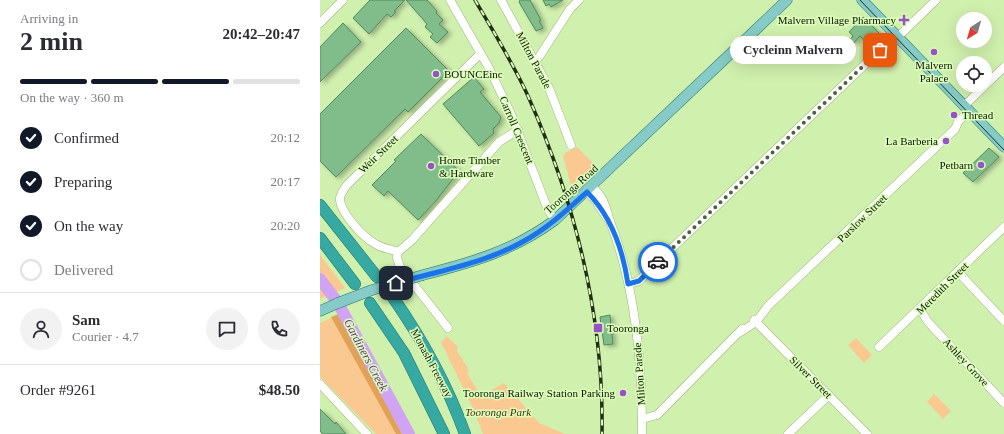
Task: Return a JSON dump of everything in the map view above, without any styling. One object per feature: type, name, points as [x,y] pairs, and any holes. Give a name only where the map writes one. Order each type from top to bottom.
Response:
[{"type":"highway","points":[[320,205],[378,277]]},
{"type":"highway","points":[[320,238],[356,284]]},
{"type":"highway","name":"Monash Freeway","points":[[392,296],[437,369],[465,434]]},
{"type":"highway","name":"Monash Freeway","points":[[370,303],[404,353],[444,434]]},
{"type":"highway","points":[[436,418],[436,434]]},
{"type":"main road","name":"Tooronga Road","points":[[320,311],[372,290],[500,253],[523,242],[555,220],[590,189],[787,0]]},
{"type":"main road","points":[[862,0],[1004,148]]},
{"type":"street","points":[[320,23],[344,0]]},
{"type":"street","name":"Carroll Crescent","points":[[450,0],[480,54],[518,130],[546,206],[555,220]]},
{"type":"street","name":"Milton Parade","points":[[501,0],[549,88],[572,145]]},
{"type":"street","points":[[534,61],[540,58],[570,9],[579,0]]},
{"type":"street","points":[[628,281],[639,281],[936,0]]},
{"type":"street","name":"Weir Street","points":[[398,252],[377,245],[362,232],[343,211],[340,199],[344,188],[480,54]]},
{"type":"street","name":"Parslow Street","points":[[642,415],[654,416],[739,333],[755,321],[768,306],[955,128],[958,122],[969,111],[1004,67]]},
{"type":"street","points":[[448,328],[400,267],[397,258],[398,252],[412,240],[499,142],[518,130]]},
{"type":"street","name":"Milton Parade","points":[[590,189],[610,222],[619,246],[628,281],[637,342],[642,434]]},
{"type":"street","name":"Meredith Street","points":[[878,347],[918,311],[1004,227]]},
{"type":"street","points":[[958,272],[1004,321]]},
{"type":"street","name":"Ashley Grove","points":[[918,311],[1004,402]]},
{"type":"street","name":"Silver Street","points":[[755,321],[867,434]]},
{"type":"street","points":[[320,384],[367,434]]},
{"type":"street","points":[[788,434],[829,395]]},
{"type":"green space","points":[[577,147],[599,169],[571,185],[563,157],[565,153]]},
{"type":"green space","points":[[320,255],[345,288],[320,299]]},
{"type":"green space","points":[[339,314],[402,434],[376,434],[320,377],[320,323]]},
{"type":"green space","name":"Tooronga Park","points":[[447,336],[458,347],[457,351],[469,370],[467,373],[481,396],[504,383],[539,423],[565,434],[483,434],[474,411],[441,342]]},
{"type":"green space","points":[[856,338],[872,355],[864,363],[848,345]]},
{"type":"green space","points":[[934,394],[951,411],[943,419],[927,402]]},
{"type":"shaded area","points":[[339,314],[402,434],[396,434],[331,317]]},
{"type":"building","points":[[370,0],[405,0],[394,11],[396,12],[391,17],[387,14],[369,34],[353,18]]},
{"type":"building","points":[[406,0],[427,0],[437,11],[436,13],[443,20],[439,24],[448,32],[437,43],[430,37],[433,34],[425,27],[427,24]]},
{"type":"building","points":[[520,0],[530,0],[541,20],[539,21],[543,28],[536,31],[519,2]]},
{"type":"building","points":[[543,0],[563,0],[551,7],[549,4],[546,6]]},
{"type":"building","points":[[863,17],[881,35],[870,46],[860,36],[854,43],[850,39],[853,36],[849,32]]},
{"type":"building","points":[[343,23],[361,42],[320,82],[320,47]]},
{"type":"building","points":[[406,28],[449,71],[408,112],[405,109],[336,177],[320,161],[320,114]]},
{"type":"building","points":[[474,77],[484,89],[480,92],[501,117],[499,123],[493,129],[494,133],[479,146],[443,104]]},
{"type":"building","points":[[421,134],[459,171],[435,202],[418,220],[388,191],[384,196],[372,185],[396,161],[394,160]]},
{"type":"building","name":"Petbarn","points":[[989,148],[999,157],[973,182],[963,173]]},
{"type":"building","points":[[610,315],[613,344],[604,345],[600,317]]},
{"type":"building","points":[[320,409],[335,424],[336,422],[346,434],[323,434],[320,431]]},
{"type":"waterway","name":"Gardiners Creek","points":[[320,279],[338,303],[409,434]]},
{"type":"tram line","points":[[860,0],[1004,150]]},
{"type":"railway","points":[[475,0],[509,59],[528,96],[545,136],[573,219],[592,304],[598,347],[602,434]]},
{"type":"way so far","points":[[658,262],[880,50]]},
{"type":"place","name":"Malvern Village Pharmacy","points":[[904,20]]},
{"type":"place","name":"Cycleinn Malvern","points":[[880,50]]},
{"type":"place","name":"Malvern Palace","points":[[934,52]]},
{"type":"place","name":"BOUNCEinc","points":[[436,74]]},
{"type":"place","name":"Thread","points":[[954,115]]},
{"type":"place","name":"La Barberia","points":[[946,141]]},
{"type":"place","name":"Petbarn","points":[[981,165]]},
{"type":"place","name":"Home Timber & Hardware","points":[[431,166]]},
{"type":"place","name":"Tooronga","points":[[598,328]]},
{"type":"place","name":"Tooronga Railway Station Parking","points":[[623,393]]},
{"type":"route","points":[[396,283],[460,266],[500,253],[523,242],[539,232],[587,192],[596,201],[610,222],[616,235],[628,278],[628,284],[635,283],[642,279],[658,262]]}]
